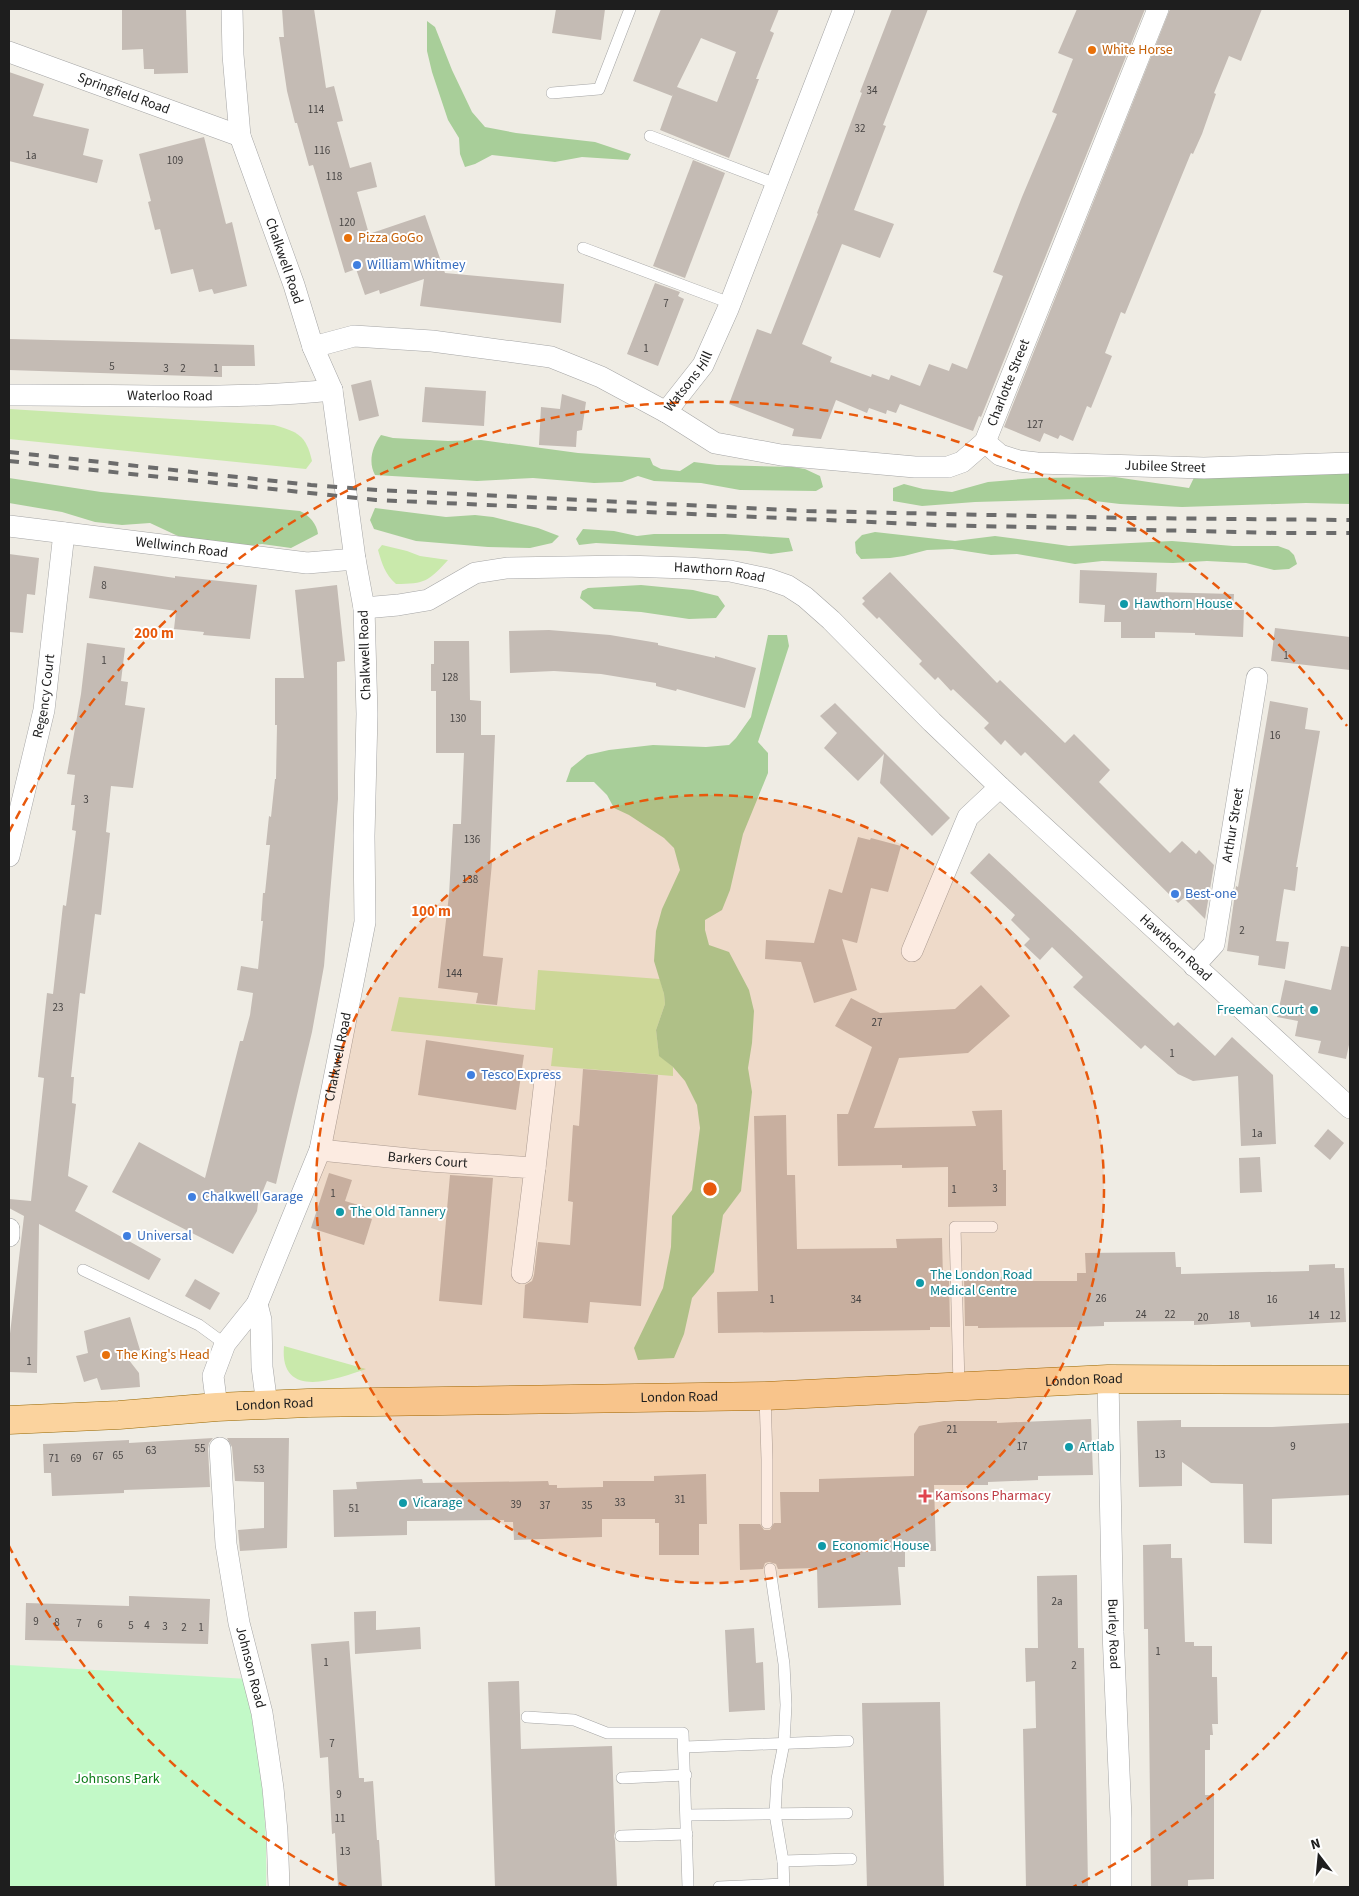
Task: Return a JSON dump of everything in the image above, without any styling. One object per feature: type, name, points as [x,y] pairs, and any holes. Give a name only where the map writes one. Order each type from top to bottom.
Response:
[{"type":"main road","name":"London Road","points":[[9,1420],[328,1402],[765,1396],[1108,1379],[1350,1380]]},
{"type":"street","name":"Chalkwell Road","points":[[217,1407],[213,1376],[225,1344],[257,1304],[320,1150],[364,922],[367,714],[364,608],[355,559],[332,390],[313,347],[294,286],[240,136],[232,9]]},
{"type":"street","name":"Watsons Hill","points":[[313,347],[354,336],[432,341],[551,357],[601,377],[666,412],[703,365],[730,303],[844,9]]},
{"type":"street","name":"Charlotte Street","points":[[666,412],[715,443],[781,455],[914,467],[948,467],[962,462],[985,442],[1158,9]]},
{"type":"street","name":"Springfield Road","points":[[9,52],[240,136]]},
{"type":"street","name":"Waterloo Road","points":[[9,395],[298,394],[332,390]]},
{"type":"street","name":"Jubilee Street","points":[[985,442],[1000,456],[1037,463],[1204,468],[1350,463]]},
{"type":"street","name":"Wellwinch Road","points":[[9,526],[307,563],[355,559]]},
{"type":"street","name":"Regency Court","points":[[9,856],[44,710],[64,532]]},
{"type":"street","name":"Hawthorn Road","points":[[364,608],[428,600],[475,573],[507,568],[624,566],[688,568],[730,571],[768,579],[788,586],[805,597],[831,620],[932,722],[1000,787],[1350,1108]]},
{"type":"street","name":"Arthur Street","points":[[1194,966],[1214,944],[1257,678]]},
{"type":"street","points":[[912,951],[968,817],[1000,787]]},
{"type":"street","points":[[522,1274],[545,1080]]},
{"type":"street","name":"Barkers Court","points":[[320,1150],[429,1161],[535,1168]]},
{"type":"street","points":[[9,1229],[9,1236]]},
{"type":"street","points":[[257,1304],[261,1320],[262,1367],[267,1405]]},
{"type":"street","name":"Burley Road","points":[[1108,1379],[1121,1887]]},
{"type":"street","name":"Johnson Road","points":[[220,1448],[226,1544],[239,1623],[262,1714],[273,1788],[279,1887]]},
{"type":"lane","points":[[552,93],[599,89],[630,9]]},
{"type":"lane","points":[[650,136],[776,184]]},
{"type":"lane","points":[[583,248],[730,303]]},
{"type":"lane","points":[[959,1386],[954,1227],[992,1227]]},
{"type":"lane","points":[[82,1270],[199,1325],[225,1344]]},
{"type":"lane","points":[[765,1396],[767,1524]]},
{"type":"lane","points":[[719,1887],[784,1886],[783,1861],[775,1814],[777,1779],[784,1743],[786,1705],[784,1664],[770,1569]]},
{"type":"lane","points":[[527,1717],[574,1720],[607,1732],[684,1733],[688,1887]]},
{"type":"lane","points":[[685,1747],[848,1741]]},
{"type":"lane","points":[[622,1778],[686,1775]]},
{"type":"lane","points":[[687,1815],[847,1813]]},
{"type":"lane","points":[[621,1836],[687,1834]]},
{"type":"lane","points":[[783,1861],[851,1859]]},
{"type":"green space","points":[[427,21],[435,27],[452,70],[472,112],[485,127],[516,133],[595,142],[631,154],[628,160],[582,157],[555,162],[492,155],[465,167],[460,154],[459,138],[448,120],[432,72],[427,51]]},
{"type":"green space","points":[[9,409],[274,425],[300,436],[307,445],[312,461],[306,469],[9,439]]},
{"type":"green space","points":[[381,435],[393,438],[448,441],[481,440],[578,453],[650,458],[653,465],[661,469],[680,471],[694,462],[717,465],[793,467],[805,469],[820,476],[823,487],[816,491],[740,490],[701,483],[654,481],[638,476],[622,482],[594,483],[533,478],[477,481],[375,475],[371,460],[375,444]]},
{"type":"green space","points":[[1350,454],[1350,504],[1306,503],[1182,507],[1120,504],[1078,499],[975,502],[922,506],[893,501],[893,488],[904,484],[923,489],[952,492],[988,482],[1034,478],[1115,477],[1189,488],[1202,461]]},
{"type":"green space","points":[[9,478],[101,492],[300,511],[312,520],[318,534],[291,548],[262,544],[245,546],[178,536],[150,523],[122,525],[95,522],[62,512],[9,503]]},
{"type":"green space","points":[[375,508],[446,517],[475,515],[493,517],[538,528],[559,536],[552,543],[530,548],[488,547],[416,541],[374,529],[370,520]]},
{"type":"green space","points":[[583,529],[614,531],[637,536],[654,534],[725,534],[789,538],[793,551],[771,554],[748,551],[596,543],[579,545],[576,539]]},
{"type":"green space","points":[[875,532],[955,541],[995,536],[1069,546],[1172,541],[1233,546],[1278,546],[1289,550],[1294,555],[1297,564],[1289,569],[1274,570],[1246,563],[1207,561],[1173,563],[1102,561],[1075,564],[1017,554],[991,555],[952,549],[927,550],[890,558],[861,559],[856,553],[855,542],[862,535]]},
{"type":"green space","points":[[382,545],[420,556],[448,560],[436,573],[426,580],[396,584],[387,573],[383,564],[378,550]]},
{"type":"green space","points":[[641,585],[693,590],[718,596],[725,606],[716,618],[689,619],[641,612],[594,609],[580,598],[582,591],[588,588]]},
{"type":"green space","points":[[768,635],[787,635],[789,646],[758,742],[768,753],[768,773],[743,834],[730,890],[722,910],[705,920],[705,930],[709,945],[729,952],[749,990],[754,1011],[748,1068],[752,1092],[741,1191],[723,1215],[714,1272],[692,1298],[684,1334],[674,1358],[638,1360],[634,1348],[663,1288],[671,1247],[672,1216],[692,1190],[700,1128],[697,1105],[685,1081],[673,1067],[659,1056],[656,1030],[665,1004],[664,994],[654,961],[656,931],[662,909],[680,870],[674,848],[664,838],[629,815],[614,808],[607,795],[594,782],[566,782],[571,768],[587,755],[609,750],[653,745],[706,747],[729,745],[751,717]]},
{"type":"green space","points":[[538,970],[660,979],[665,1004],[656,1030],[659,1055],[673,1067],[673,1076],[551,1066],[553,1048],[391,1031],[399,997],[535,1010]]},
{"type":"green space","points":[[284,1346],[366,1369],[326,1381],[312,1382],[300,1380],[291,1374],[285,1363]]},
{"type":"green space","name":"Johnsons Park","points":[[9,1665],[248,1679],[262,1782],[266,1835],[266,1887],[9,1887]]},
{"type":"building","points":[[122,9],[186,9],[188,73],[154,74],[154,69],[144,69],[143,49],[122,50]]},
{"type":"building","points":[[282,9],[314,9],[326,88],[334,86],[343,121],[337,122],[350,168],[371,162],[377,187],[357,192],[369,234],[425,215],[445,273],[564,284],[561,323],[420,306],[424,279],[380,294],[379,290],[365,295],[356,269],[345,273],[313,165],[309,166],[287,91],[279,37],[284,37]]},
{"type":"building","points":[[556,9],[605,9],[601,40],[552,33]]},
{"type":"building","points":[[661,9],[779,9],[770,31],[774,33],[756,79],[759,79],[729,158],[660,130],[673,94],[672,96],[633,81]],"holes":[[[701,38],[736,52],[717,102],[677,87]]]},
{"type":"building","points":[[892,9],[928,9],[883,125],[886,126],[854,210],[894,224],[880,258],[842,244],[802,344],[832,357],[830,362],[871,377],[872,374],[889,380],[891,375],[920,386],[929,364],[949,371],[952,363],[967,369],[1003,276],[993,272],[1057,114],[1052,112],[1073,59],[1058,53],[1077,9],[1145,9],[981,417],[979,416],[973,431],[900,404],[896,413],[887,410],[886,414],[869,408],[867,413],[836,400],[821,439],[792,436],[794,429],[729,404],[757,329],[771,334],[818,214],[862,93],[860,92]]},
{"type":"building","points":[[1170,9],[1262,9],[1241,61],[1229,56],[1214,93],[1216,94],[1202,134],[1193,154],[1191,153],[1125,314],[1121,312],[1105,353],[1112,356],[1091,408],[1087,406],[1073,441],[1060,435],[1058,439],[1044,433],[1040,442],[1004,427]]},
{"type":"building","points":[[9,72],[44,84],[33,116],[89,129],[83,155],[103,160],[97,183],[9,161]]},
{"type":"building","points":[[204,137],[226,224],[232,222],[247,286],[214,294],[212,289],[199,292],[193,269],[171,274],[160,229],[155,230],[148,202],[151,201],[139,154]]},
{"type":"building","points":[[693,160],[725,173],[685,278],[653,266]]},
{"type":"building","points":[[655,283],[680,292],[678,296],[684,299],[658,366],[627,354]]},
{"type":"building","points":[[9,339],[254,345],[255,366],[222,366],[222,377],[9,370]]},
{"type":"building","points":[[371,380],[379,416],[359,421],[351,385]]},
{"type":"building","points":[[425,387],[486,391],[484,426],[422,422]]},
{"type":"building","points":[[562,394],[586,402],[582,430],[577,431],[576,447],[539,445],[541,407],[560,409]]},
{"type":"building","points":[[9,554],[39,558],[35,595],[27,594],[23,633],[9,632]]},
{"type":"building","points":[[94,566],[175,578],[175,576],[257,585],[250,639],[203,635],[204,632],[174,629],[176,611],[89,598]]},
{"type":"building","points":[[1080,570],[1157,573],[1156,592],[1234,594],[1233,610],[1244,610],[1243,637],[1155,632],[1155,638],[1121,638],[1121,622],[1104,622],[1105,605],[1079,603]]},
{"type":"building","points":[[890,572],[997,683],[1000,680],[1065,743],[1074,734],[1110,770],[1099,782],[1170,853],[1182,841],[1196,854],[1199,850],[1214,865],[1205,919],[1184,898],[1178,903],[1025,752],[1021,756],[1005,740],[1001,745],[984,728],[989,723],[953,689],[951,691],[938,677],[935,680],[919,664],[922,661],[879,617],[877,619],[862,604],[865,601],[862,598]]},
{"type":"building","points":[[337,585],[345,661],[337,662],[338,799],[324,966],[312,1032],[276,1184],[267,1181],[258,1203],[257,1211],[233,1254],[112,1192],[139,1142],[205,1178],[240,1041],[243,1041],[250,1015],[253,993],[237,990],[241,966],[258,969],[263,921],[261,921],[263,893],[265,893],[270,845],[266,845],[276,779],[277,725],[275,725],[275,678],[304,678],[295,590]]},
{"type":"building","points":[[1275,628],[1350,637],[1350,670],[1271,661]]},
{"type":"building","points":[[549,630],[610,635],[658,643],[658,645],[715,658],[715,656],[756,668],[745,708],[677,689],[676,691],[656,686],[656,683],[601,674],[554,671],[510,673],[509,631]]},
{"type":"building","points":[[434,641],[469,641],[470,700],[481,701],[481,735],[495,735],[490,862],[492,863],[483,956],[503,958],[497,1005],[476,1003],[478,993],[438,988],[449,895],[453,824],[461,824],[464,753],[436,753],[436,691],[431,691],[431,664],[434,664]]},
{"type":"building","points":[[87,643],[125,648],[121,681],[128,682],[125,705],[145,708],[133,788],[111,786],[106,832],[110,833],[101,915],[95,914],[85,994],[80,993],[71,1077],[74,1077],[72,1103],[76,1104],[68,1176],[88,1186],[75,1211],[161,1259],[149,1280],[39,1224],[37,1373],[9,1372],[9,1342],[24,1216],[9,1208],[9,1199],[31,1201],[44,1078],[38,1077],[47,993],[53,994],[63,905],[66,906],[76,831],[72,830],[75,805],[71,805],[75,775],[67,774],[81,694]]},
{"type":"building","points":[[1270,701],[1308,708],[1305,729],[1320,731],[1296,867],[1298,867],[1295,891],[1284,889],[1276,941],[1289,942],[1285,969],[1258,965],[1259,956],[1227,951],[1236,886],[1238,887]]},
{"type":"building","points":[[835,703],[950,818],[932,836],[880,783],[884,754],[858,781],[824,748],[837,733],[820,716]]},
{"type":"building","points":[[858,837],[870,840],[871,838],[901,846],[888,892],[871,888],[857,943],[842,939],[857,990],[814,1003],[801,962],[765,959],[766,940],[814,943],[829,889],[842,893]]},
{"type":"building","points":[[989,853],[1174,1026],[1178,1022],[1215,1056],[1232,1037],[1273,1075],[1276,1144],[1241,1146],[1238,1076],[1193,1081],[1178,1074],[1145,1045],[1141,1049],[1073,987],[1083,977],[1052,947],[1040,960],[1024,945],[1030,939],[1011,920],[1015,915],[970,873]]},
{"type":"building","name":"Freeman Court","points":[[1341,946],[1350,947],[1350,1040],[1346,1059],[1318,1053],[1321,1041],[1295,1036],[1298,1021],[1277,1017],[1285,980],[1331,990]]},
{"type":"building","points":[[981,985],[1010,1016],[968,1053],[899,1058],[874,1128],[976,1126],[972,1111],[1002,1110],[1006,1206],[948,1207],[948,1167],[902,1168],[902,1165],[838,1166],[837,1114],[848,1114],[872,1047],[835,1026],[851,998],[880,1013],[955,1009]]},
{"type":"building","name":"Tesco Express","points":[[426,1040],[524,1055],[516,1110],[418,1095]]},
{"type":"building","points":[[583,1069],[658,1075],[641,1306],[590,1302],[588,1323],[523,1318],[525,1285],[532,1281],[534,1275],[538,1242],[570,1245],[573,1202],[568,1201],[573,1125],[579,1126]]},
{"type":"building","points":[[786,1115],[787,1175],[795,1175],[797,1249],[897,1248],[896,1239],[942,1238],[943,1279],[949,1278],[950,1327],[930,1327],[930,1330],[718,1333],[717,1292],[758,1291],[754,1116]]},
{"type":"building","points":[[1328,1129],[1344,1143],[1330,1160],[1314,1146]]},
{"type":"building","points":[[1260,1157],[1262,1192],[1240,1193],[1239,1158]]},
{"type":"building","name":"The Old Tannery","points":[[329,1173],[352,1180],[345,1201],[365,1207],[362,1216],[372,1219],[364,1245],[311,1228]]},
{"type":"building","points":[[450,1175],[493,1178],[482,1305],[439,1301]]},
{"type":"building","points":[[1175,1252],[1176,1267],[1181,1267],[1181,1274],[1309,1271],[1309,1265],[1335,1264],[1335,1268],[1344,1268],[1346,1322],[1251,1327],[1250,1322],[1194,1325],[1194,1321],[1104,1322],[1104,1326],[1074,1327],[978,1328],[978,1326],[965,1326],[964,1278],[1004,1277],[1005,1281],[1077,1281],[1077,1273],[1086,1273],[1085,1253]]},
{"type":"building","name":"Universal","points":[[195,1279],[220,1293],[210,1310],[185,1296]]},
{"type":"building","name":"The King's Head","points":[[130,1317],[140,1350],[125,1355],[139,1373],[140,1387],[101,1390],[97,1378],[84,1382],[76,1356],[88,1353],[84,1331]]},
{"type":"building","points":[[1091,1419],[1093,1475],[1038,1476],[1038,1480],[988,1482],[988,1485],[934,1485],[936,1551],[905,1551],[905,1567],[898,1567],[901,1605],[818,1608],[817,1568],[778,1569],[776,1564],[769,1562],[765,1563],[763,1569],[740,1570],[739,1524],[760,1524],[764,1530],[770,1530],[774,1523],[781,1523],[780,1492],[819,1492],[819,1479],[914,1476],[914,1434],[919,1426],[944,1421],[997,1421],[997,1423]]},
{"type":"building","points":[[1181,1420],[1181,1427],[1272,1427],[1350,1423],[1350,1495],[1272,1499],[1272,1544],[1244,1543],[1243,1484],[1211,1483],[1182,1462],[1182,1486],[1139,1487],[1137,1421]]},
{"type":"building","points":[[213,1438],[209,1443],[208,1449],[210,1487],[124,1490],[124,1493],[52,1496],[51,1473],[44,1473],[43,1444],[129,1440],[129,1443]]},
{"type":"building","points":[[227,1438],[289,1438],[287,1548],[240,1551],[238,1530],[264,1528],[264,1482],[235,1481],[232,1447]]},
{"type":"building","points":[[706,1474],[707,1524],[699,1524],[699,1555],[659,1555],[659,1523],[655,1523],[655,1519],[602,1519],[602,1537],[514,1540],[513,1522],[504,1522],[504,1520],[407,1521],[407,1535],[334,1537],[333,1490],[357,1489],[356,1482],[422,1479],[423,1483],[548,1481],[549,1485],[557,1485],[557,1488],[603,1487],[603,1481],[654,1481],[654,1476]]},
{"type":"building","points":[[1171,1544],[1171,1558],[1182,1558],[1185,1642],[1194,1642],[1194,1646],[1212,1646],[1212,1677],[1217,1677],[1218,1724],[1212,1724],[1213,1735],[1210,1735],[1210,1750],[1205,1750],[1205,1795],[1214,1795],[1214,1879],[1188,1880],[1188,1887],[1151,1887],[1148,1629],[1144,1629],[1143,1545]]},
{"type":"building","points":[[1077,1575],[1078,1648],[1084,1648],[1088,1887],[1026,1887],[1023,1729],[1036,1728],[1035,1681],[1026,1682],[1025,1648],[1038,1648],[1037,1576]]},
{"type":"building","points":[[129,1596],[210,1599],[208,1644],[25,1640],[26,1603],[129,1606]]},
{"type":"building","points":[[376,1611],[376,1630],[420,1627],[421,1649],[355,1654],[354,1612]]},
{"type":"building","points":[[754,1628],[756,1663],[763,1662],[765,1710],[729,1712],[725,1630]]},
{"type":"building","points":[[349,1641],[359,1778],[364,1778],[364,1782],[373,1781],[382,1887],[338,1887],[335,1833],[332,1834],[328,1757],[320,1758],[311,1644]]},
{"type":"building","points":[[519,1681],[521,1749],[612,1746],[617,1887],[495,1887],[488,1682]]},
{"type":"building","points":[[940,1702],[944,1887],[867,1887],[862,1703]]},
{"type":"railway","points":[[9,452],[311,485],[378,490],[807,511],[1130,518],[1350,520]]},
{"type":"railway","points":[[9,461],[376,500],[938,525],[1350,533]]},
{"type":"place","name":"White Horse","points":[[1092,50]]},
{"type":"place","name":"Pizza GoGo","points":[[348,238]]},
{"type":"place","name":"William Whitmey","points":[[357,265]]},
{"type":"place","name":"Hawthorn House","points":[[1124,604]]},
{"type":"place","name":"Best-one","points":[[1175,894]]},
{"type":"place","name":"Freeman Court","points":[[1314,1010]]},
{"type":"place","name":"Tesco Express","points":[[471,1075]]},
{"type":"place","name":"Chalkwell Garage","points":[[192,1197]]},
{"type":"place","name":"The Old Tannery","points":[[340,1212]]},
{"type":"place","name":"Universal","points":[[127,1236]]},
{"type":"place","name":"The London Road Medical Centre","points":[[920,1283]]},
{"type":"place","name":"The King's Head","points":[[106,1355]]},
{"type":"place","name":"Artlab","points":[[1069,1447]]},
{"type":"place","name":"Kamsons Pharmacy","points":[[925,1496]]},
{"type":"place","name":"Vicarage","points":[[403,1503]]},
{"type":"place","name":"Economic House","points":[[822,1546]]}]
